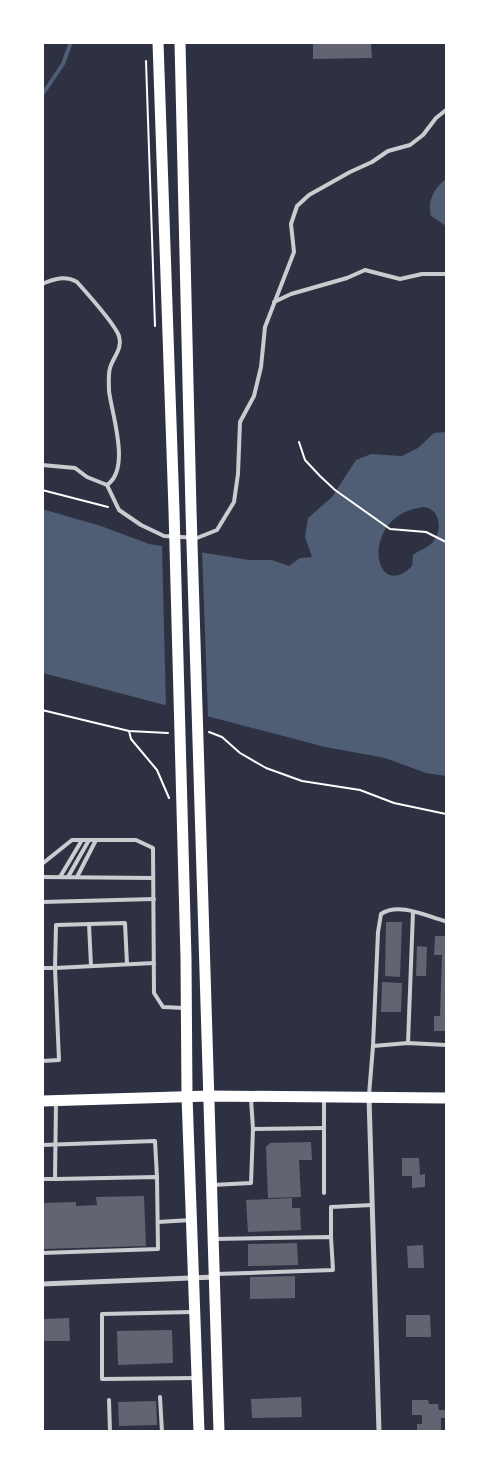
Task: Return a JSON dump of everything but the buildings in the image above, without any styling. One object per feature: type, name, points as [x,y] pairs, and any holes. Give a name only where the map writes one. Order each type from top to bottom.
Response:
[{"type":"main road","points":[[158,42],[174,510],[187,1096],[199,1432]]},
{"type":"main road","points":[[180,42],[191,510],[219,1432]]},
{"type":"main road","points":[[42,1101],[187,1096],[446,1098]]},
{"type":"street","points":[[369,1096],[378,1432]]},
{"type":"street","points":[[42,1284],[215,1276]]},
{"type":"lane","points":[[42,466],[75,468],[87,477],[107,486],[119,510],[141,525],[174,538],[197,538],[217,530],[234,502],[238,474],[240,422],[254,396],[261,367],[265,327],[294,252],[291,224],[297,206],[301,200],[388,151],[410,145],[423,135],[436,118],[446,110]]},
{"type":"lane","points":[[274,302],[291,294],[365,270],[400,279],[422,274],[446,274]]},
{"type":"lane","points":[[42,284],[56,279],[72,279],[77,282],[118,334],[119,349],[110,368],[109,380],[117,433],[118,463],[117,475],[107,486]]},
{"type":"lane","points":[[42,864],[72,840],[136,840],[153,848],[154,993],[163,1007],[186,1009]]},
{"type":"lane","points":[[60,877],[82,840]]},
{"type":"lane","points":[[68,877],[89,840]]},
{"type":"lane","points":[[77,877],[96,840]]},
{"type":"lane","points":[[42,877],[153,878]]},
{"type":"lane","points":[[42,902],[154,899]]},
{"type":"lane","points":[[369,1096],[379,918],[381,914],[392,908],[445,921]]},
{"type":"lane","points":[[408,1043],[413,912]]},
{"type":"lane","points":[[42,1061],[59,1060],[55,968],[56,925],[125,923],[127,964]]},
{"type":"lane","points":[[89,924],[91,966]]},
{"type":"lane","points":[[42,968],[154,963]]},
{"type":"lane","points":[[373,1046],[408,1043],[446,1045]]},
{"type":"lane","points":[[212,1185],[251,1183],[253,1129],[251,1096]]},
{"type":"lane","points":[[324,1096],[324,1193]]},
{"type":"lane","points":[[55,1179],[56,1101]]},
{"type":"lane","points":[[253,1129],[324,1128]]},
{"type":"lane","points":[[42,1145],[155,1141],[158,1222],[158,1250],[42,1253]]},
{"type":"lane","points":[[42,1179],[157,1177]]},
{"type":"lane","points":[[215,1276],[333,1270],[330,1207],[372,1205]]},
{"type":"lane","points":[[158,1222],[191,1220]]},
{"type":"lane","points":[[214,1239],[331,1237]]},
{"type":"lane","points":[[195,1312],[102,1314],[102,1379],[197,1378]]},
{"type":"lane","points":[[160,1397],[162,1432]]},
{"type":"lane","points":[[109,1400],[110,1432]]},
{"type":"path","points":[[146,58],[153,308],[156,333]]},
{"type":"path","points":[[299,442],[305,460],[335,490],[390,529],[426,532],[446,542]]},
{"type":"path","points":[[42,490],[119,510]]},
{"type":"path","points":[[42,710],[129,730],[168,733]]},
{"type":"path","points":[[129,730],[131,739],[157,770],[171,801]]},
{"type":"path","points":[[207,732],[222,737],[240,753],[266,768],[302,781],[360,790],[394,803],[446,814]]},
{"type":"water","points":[[446,179],[446,226],[431,216],[430,205],[432,195]]},
{"type":"water","points":[[446,432],[446,776],[426,773],[385,758],[325,747],[43,673],[42,509],[101,526],[149,544],[249,560],[272,560],[289,566],[300,558],[312,557],[305,537],[308,518],[332,497],[356,460],[371,454],[402,456],[418,448],[434,433]],"holes":[[[424,507],[437,516],[439,526],[433,542],[413,555],[412,566],[399,575],[388,574],[381,566],[379,554],[381,539],[389,525],[403,513]]]},
{"type":"pier","points":[[162,543],[202,550],[208,717],[166,707]]},
{"type":"waterway","points":[[42,95],[63,64],[71,42]]}]
